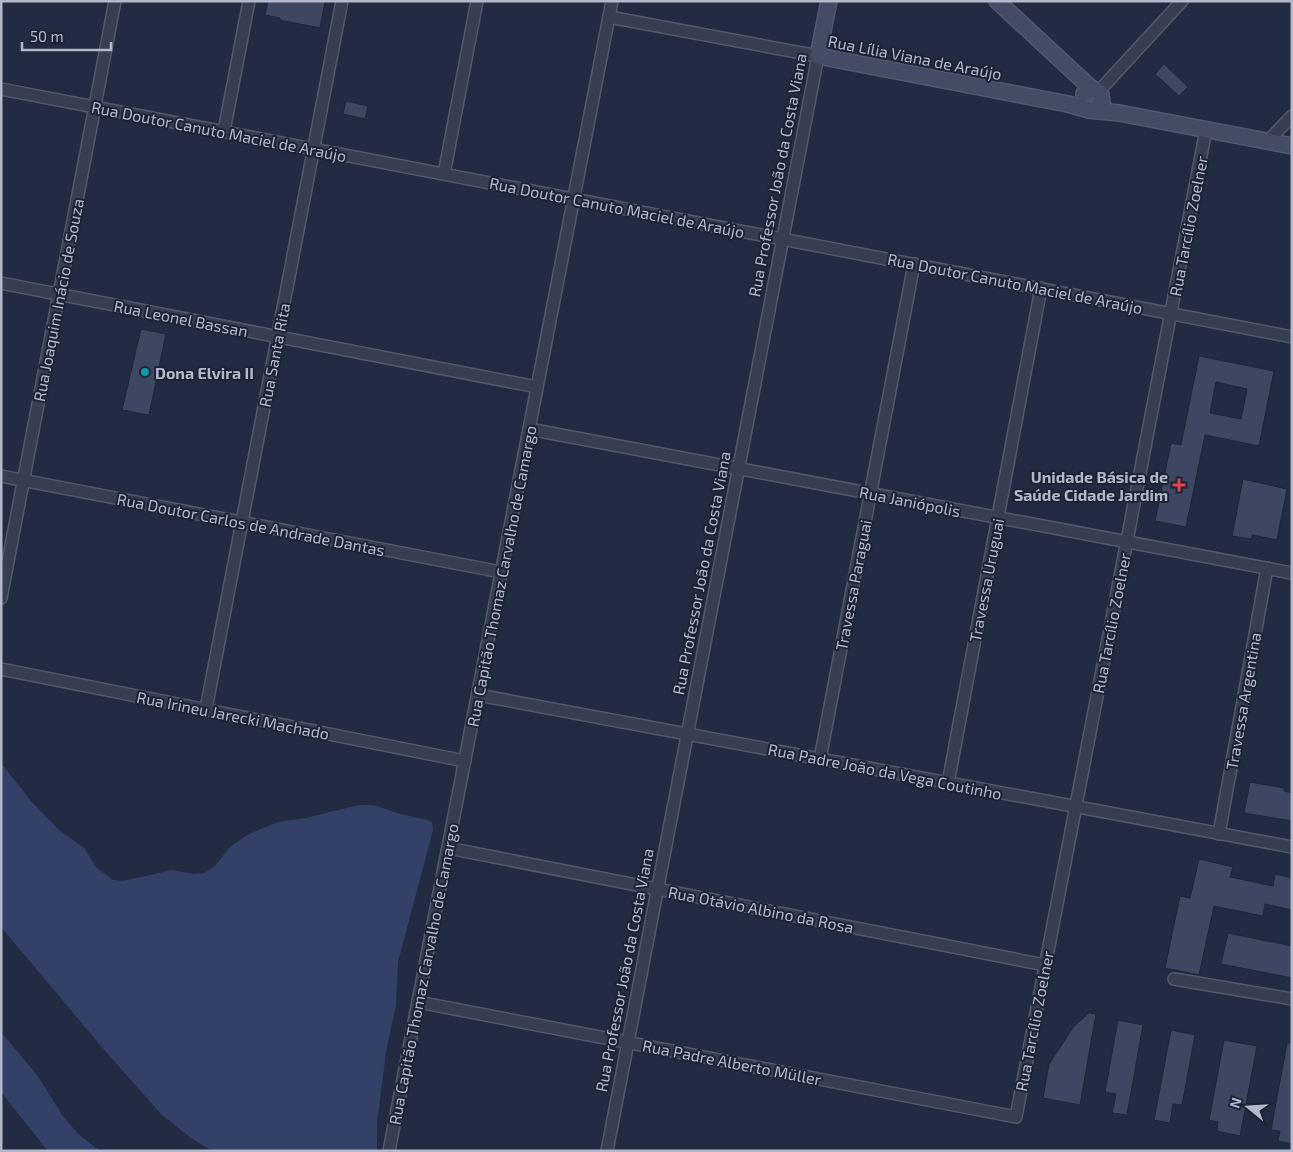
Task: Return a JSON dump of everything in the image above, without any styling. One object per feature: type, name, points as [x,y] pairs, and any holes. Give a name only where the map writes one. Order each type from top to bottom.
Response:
[{"type":"street","name":"Rua Joaquim Inácio de Souza","points":[[1,598],[115,1]]},
{"type":"street","points":[[224,132],[249,1]]},
{"type":"street","name":"Rua Santa Rita","points":[[206,710],[342,1]]},
{"type":"street","points":[[444,174],[477,1]]},
{"type":"street","name":"Rua Capitão Thomaz Carvalho de Camargo","points":[[389,1151],[612,1]]},
{"type":"street","name":"Rua Professor João da Costa Viana","points":[[607,1151],[829,1]]},
{"type":"street","points":[[997,1],[1089,101],[1182,1]]},
{"type":"street","name":"Rua Lília Viana de Araújo","points":[[609,17],[818,56],[1089,101],[1119,113],[1292,146]]},
{"type":"street","name":"Rua Doutor Canuto Maciel de Araújo","points":[[1,89],[1292,337]]},
{"type":"street","points":[[1268,142],[1292,116]]},
{"type":"street","name":"Rua Tarcílio Zoelner","points":[[1016,1117],[1206,130]]},
{"type":"street","name":"Travessa Paraguai","points":[[820,759],[914,264]]},
{"type":"street","name":"Rua Leonel Bassan","points":[[1,283],[537,387]]},
{"type":"street","name":"Travessa Uruguai","points":[[948,783],[1040,288]]},
{"type":"street","name":"Rua Janiópolis","points":[[529,429],[1292,573]]},
{"type":"street","name":"Rua Doutor Carlos de Andrade Dantas","points":[[1,476],[501,572]]},
{"type":"street","name":"Travessa Argentina","points":[[1219,834],[1267,568]]},
{"type":"street","name":"Rua Irineu Jarecki Machado","points":[[1,668],[465,761]]},
{"type":"street","name":"Rua Padre João da Vega Coutinho","points":[[478,695],[1292,848]]},
{"type":"street","name":"Rua Otávio Albino da Rosa","points":[[448,848],[1045,965]]},
{"type":"street","points":[[1174,979],[1292,1000]]},
{"type":"street","name":"Rua Padre Alberto Müller","points":[[418,1002],[1016,1117]]},
{"type":"water","points":[[1,763],[31,801],[58,829],[84,848],[96,867],[113,880],[123,881],[172,870],[193,874],[205,873],[215,866],[229,848],[256,831],[278,822],[305,818],[359,805],[374,805],[432,822],[433,830],[398,962],[396,1005],[386,1052],[377,1123],[377,1151],[212,1151],[191,1138],[161,1114],[1,927]]},
{"type":"water","points":[[1,1032],[37,1075],[62,1115],[78,1134],[100,1151],[48,1151],[1,1092]]},
{"type":"building","points":[[268,1],[325,1],[320,28],[265,15]]},
{"type":"building","points":[[1164,64],[1188,87],[1179,96],[1155,74]]},
{"type":"building","points":[[346,101],[368,106],[365,119],[343,114]]},
{"type":"building","name":"Dona Elvira II","points":[[141,329],[166,334],[149,415],[122,410]]},
{"type":"building","points":[[1199,356],[1274,371],[1259,446],[1205,435],[1186,527],[1155,521],[1171,443],[1181,445]],"holes":[[[1216,382],[1247,389],[1241,419],[1210,413]]]},
{"type":"building","points":[[1243,479],[1287,489],[1277,540],[1252,535],[1252,539],[1232,536]]},
{"type":"building","points":[[1250,782],[1284,788],[1284,791],[1292,793],[1292,821],[1244,813]]},
{"type":"building","points":[[1199,859],[1233,867],[1230,877],[1273,886],[1275,874],[1292,878],[1292,910],[1265,904],[1263,916],[1214,906],[1199,975],[1165,968],[1180,896],[1190,898]]},
{"type":"building","points":[[1228,933],[1292,946],[1292,978],[1221,964]]},
{"type":"building","points":[[1089,1013],[1096,1014],[1080,1105],[1043,1098],[1049,1064],[1074,1026]]},
{"type":"building","points":[[1118,1020],[1143,1025],[1127,1115],[1112,1113],[1116,1094],[1105,1092]]},
{"type":"building","points":[[1171,1030],[1195,1035],[1182,1105],[1173,1104],[1170,1123],[1154,1120]]},
{"type":"building","points":[[1224,1040],[1257,1046],[1240,1136],[1217,1131],[1218,1122],[1209,1120]]},
{"type":"building","points":[[1287,1043],[1292,1043],[1292,1144],[1278,1141],[1280,1131],[1271,1130]]},
{"type":"place","name":"Dona Elvira II","points":[[145,372]]},
{"type":"place","name":"Unidade Básica de Saúde Cidade Jardim","points":[[1179,485]]}]
